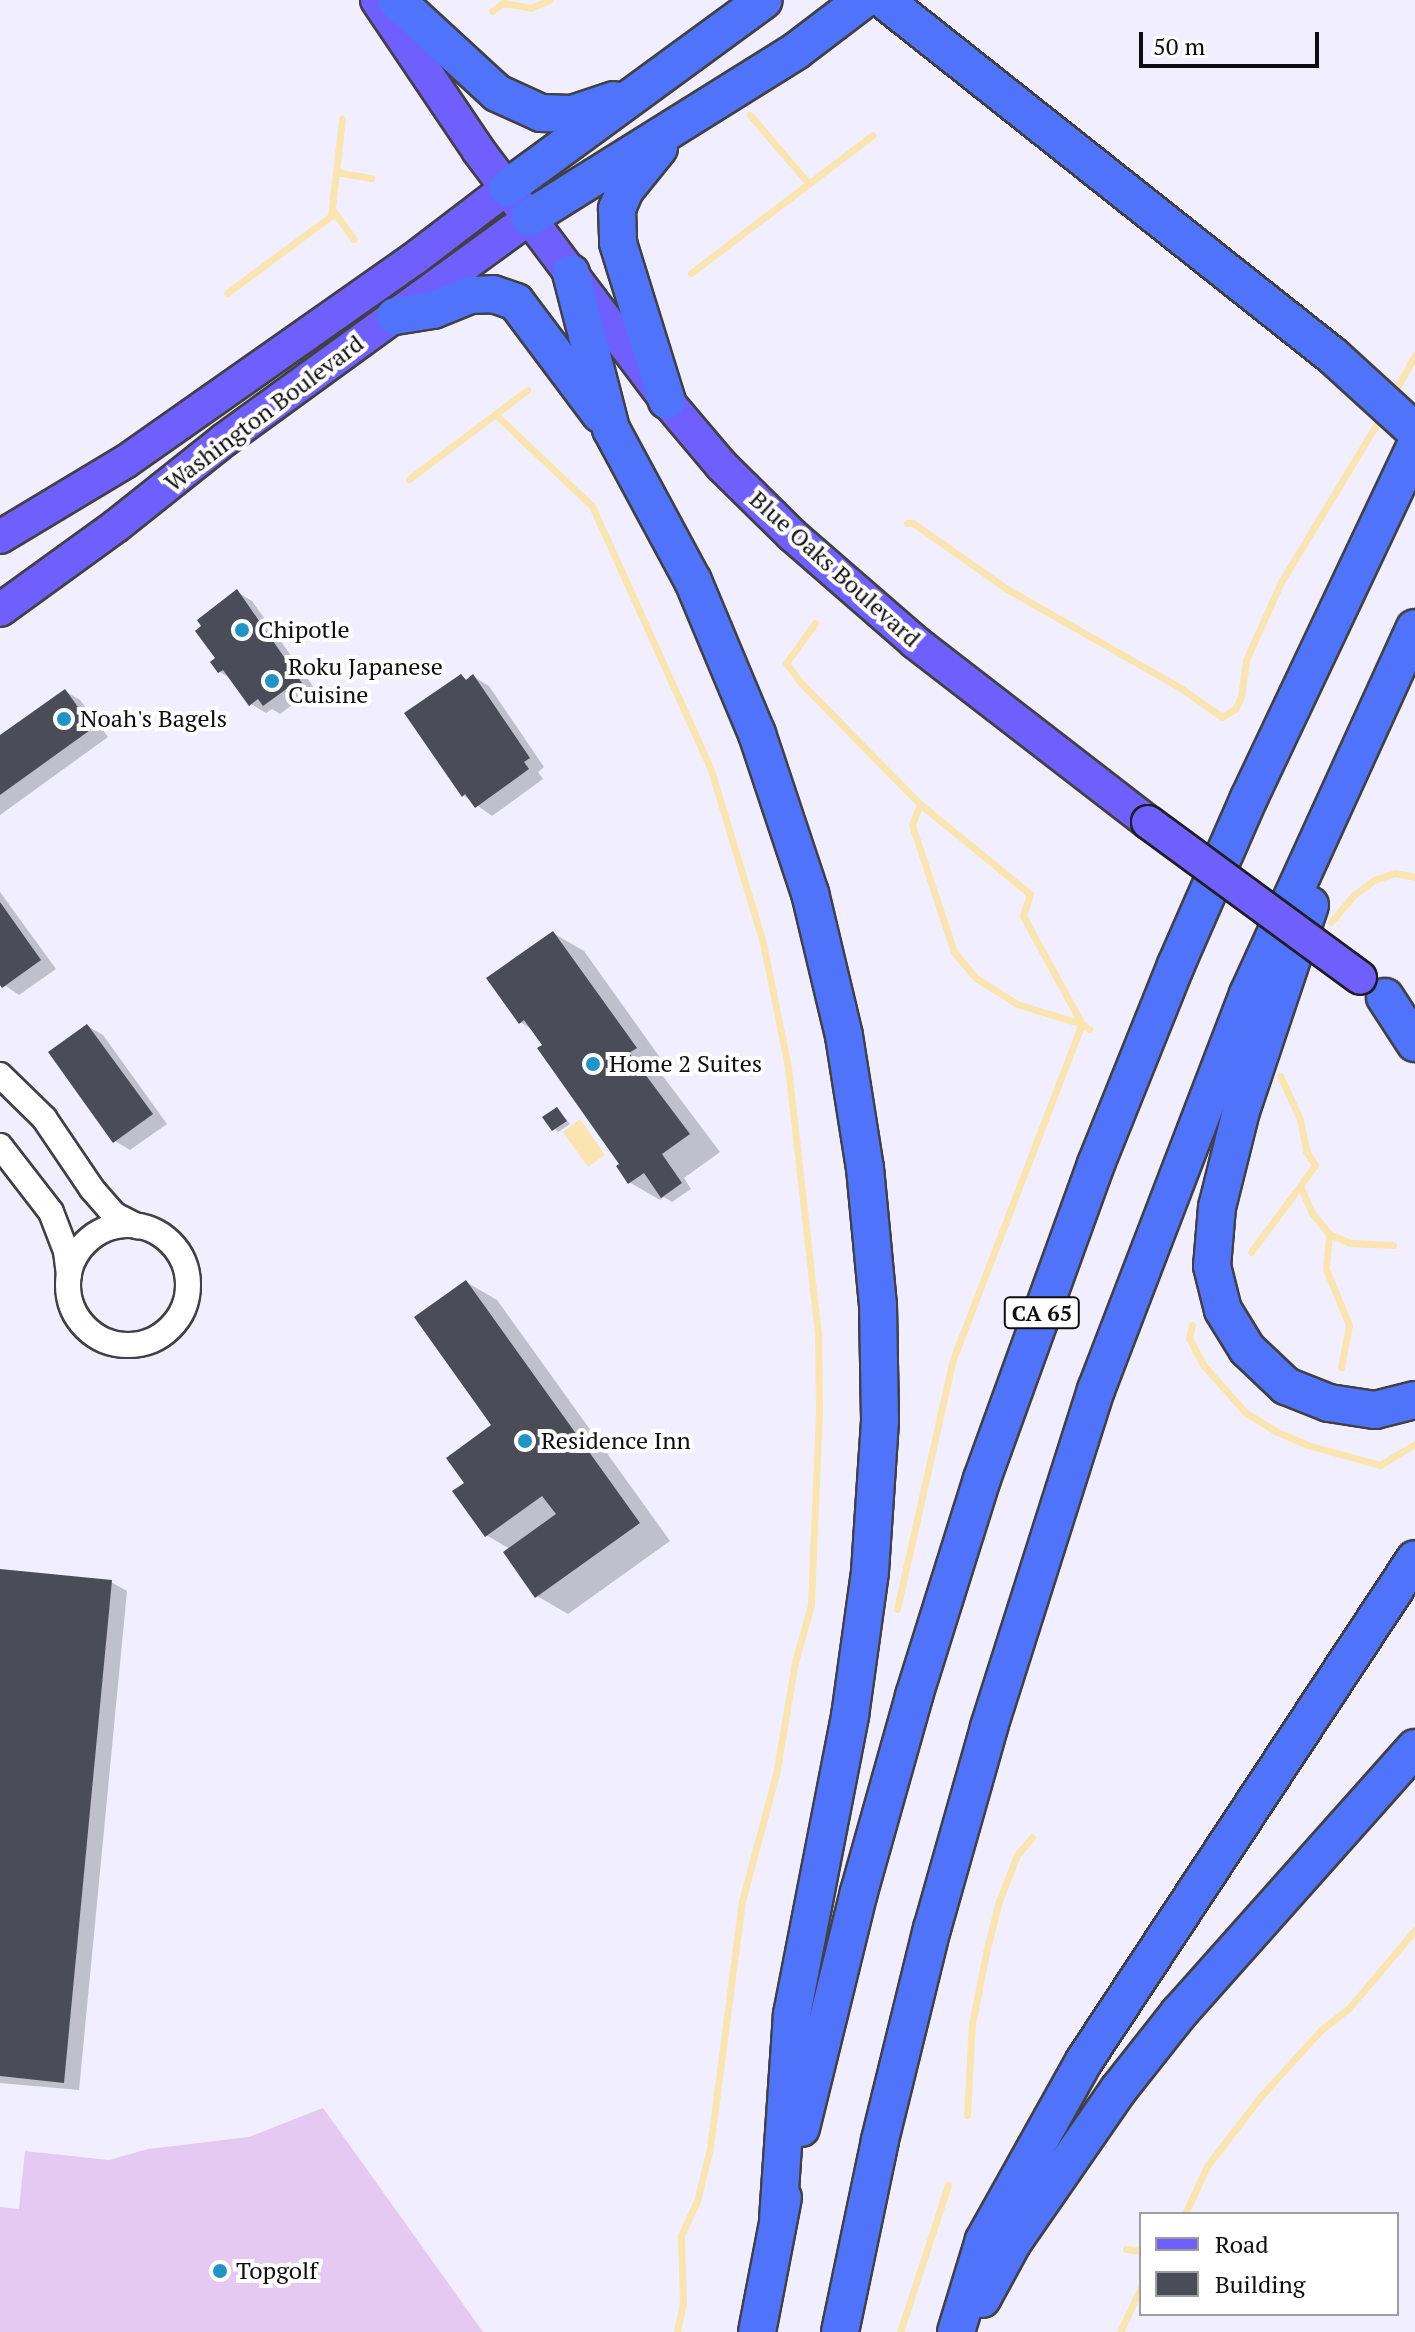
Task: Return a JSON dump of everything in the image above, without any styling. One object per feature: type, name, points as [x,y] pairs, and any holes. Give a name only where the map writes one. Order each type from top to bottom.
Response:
[{"type":"highway","points":[[396,0],[497,93],[541,113],[572,114],[635,93]]},
{"type":"highway","points":[[507,188],[764,0]]},
{"type":"highway","points":[[529,218],[796,51],[863,0]]},
{"type":"highway","points":[[884,0],[1333,356],[1415,431]]},
{"type":"highway","points":[[667,401],[618,243],[617,209],[625,190],[675,128]]},
{"type":"highway","points":[[571,273],[611,429]]},
{"type":"highway","points":[[395,316],[433,310],[470,295],[493,294],[516,302],[611,429],[699,595],[757,734],[810,893],[844,1036],[865,1168],[875,1275],[880,1421],[870,1572],[850,1716],[792,2014],[778,2218]]},
{"type":"highway","name":"CA 65","points":[[757,2332],[778,2218],[859,1892],[914,1696],[982,1479],[1096,1164],[1176,965],[1311,662],[1415,447]]},
{"type":"highway","name":"CA 65","points":[[840,2332],[880,2140],[932,1929],[989,1727],[1096,1390],[1248,994],[1415,628]]},
{"type":"highway","points":[[1379,704],[1241,1111],[1217,1207],[1212,1266],[1223,1310],[1247,1349],[1286,1386],[1329,1403],[1375,1410],[1415,1400]]},
{"type":"highway","points":[[1372,987],[1415,1043]]},
{"type":"highway","points":[[956,2332],[984,2240],[1084,2061],[1415,1559]]},
{"type":"highway","points":[[963,2332],[1013,2242],[1119,2089],[1179,2013],[1415,1748]]},
{"type":"main road","name":"Blue Oaks Boulevard","points":[[377,0],[529,218],[667,401],[721,465],[859,593],[928,652],[1148,822],[1415,1019]]},
{"type":"main road","name":"Washington Boulevard","points":[[0,537],[125,462],[414,259],[507,188]]},
{"type":"main road","name":"Washington Boulevard","points":[[0,610],[529,218]]},
{"type":"street","points":[[0,1075],[44,1118],[92,1189],[115,1215],[165,1238],[177,1250],[188,1279],[183,1309],[164,1334],[151,1342],[120,1345],[91,1333],[72,1308],[66,1251],[51,1212],[0,1146]]},
{"type":"street","points":[[69,1276],[73,1262],[92,1237],[121,1226],[137,1226]]},
{"type":"shaded area","points":[[580,1119],[605,1155],[588,1167],[563,1132]]},
{"type":"shaded area","name":"Topgolf","points":[[323,2108],[483,2332],[0,2332],[0,2207],[19,2209],[25,2151],[109,2160],[148,2149],[249,2137]]},
{"type":"building","points":[[237,589],[302,683],[294,689],[292,685],[263,706],[258,699],[249,706],[223,670],[218,673],[210,662],[215,658],[195,631],[201,626],[197,620]]},
{"type":"building","points":[[461,674],[466,680],[473,674],[530,758],[524,762],[529,769],[475,808],[465,794],[462,797],[404,713]]},
{"type":"building","points":[[65,689],[93,728],[0,795],[0,735]]},
{"type":"building","points":[[0,902],[41,960],[2,988],[0,985]]},
{"type":"building","name":"Home 2 Suites","points":[[553,931],[637,1048],[629,1053],[690,1134],[662,1154],[682,1183],[661,1198],[644,1173],[628,1184],[616,1166],[619,1164],[537,1048],[542,1045],[524,1020],[519,1024],[486,978]]},
{"type":"building","points":[[87,1024],[153,1114],[113,1143],[48,1052]]},
{"type":"building","points":[[557,1107],[567,1121],[552,1131],[542,1117]]},
{"type":"building","name":"Residence Inn","points":[[466,1280],[640,1523],[535,1598],[503,1552],[556,1514],[542,1496],[485,1537],[452,1491],[464,1483],[446,1458],[491,1425],[414,1317]]},
{"type":"building","points":[[0,1569],[112,1580],[64,2083],[0,2076]]},
{"type":"waterway","points":[[492,11],[503,3],[531,8],[549,0]]},
{"type":"waterway","points":[[750,115],[809,184]]},
{"type":"waterway","points":[[227,293],[331,216],[342,119]]},
{"type":"waterway","points":[[691,273],[873,135]]},
{"type":"waterway","points":[[336,172],[371,178]]},
{"type":"waterway","points":[[332,209],[354,239]]},
{"type":"waterway","points":[[1392,397],[1415,355]]},
{"type":"waterway","points":[[409,479],[527,390]]},
{"type":"waterway","points":[[495,414],[592,506],[710,767],[763,943],[788,1067],[818,1336],[819,1412],[811,1605],[795,1662],[776,1774],[742,1901],[710,2148],[697,2201],[681,2236],[683,2303],[677,2332]]},
{"type":"waterway","points":[[907,523],[913,523],[1007,589],[1182,689],[1222,717],[1235,709],[1241,697],[1246,660],[1281,582],[1382,415]]},
{"type":"waterway","points":[[815,623],[786,663],[802,684],[920,804],[1030,894],[1023,916],[1082,1024]]},
{"type":"waterway","points":[[920,804],[912,825],[954,952],[976,978],[1017,1004],[1082,1024]]},
{"type":"waterway","points":[[1331,922],[1354,895],[1374,880],[1395,873],[1415,877]]},
{"type":"waterway","points":[[897,1609],[952,1362],[1082,1024],[1089,1029]]},
{"type":"waterway","points":[[1280,1076],[1300,1119],[1306,1151],[1315,1165],[1300,1186],[1312,1213],[1329,1234],[1350,1243],[1393,1245]]},
{"type":"waterway","points":[[1251,1252],[1300,1186]]},
{"type":"waterway","points":[[1329,1234],[1326,1269],[1349,1325],[1341,1367]]},
{"type":"waterway","points":[[1192,1325],[1189,1338],[1204,1366],[1245,1412],[1275,1431],[1311,1446],[1380,1465],[1415,1444]]},
{"type":"waterway","points":[[967,2115],[972,2024],[986,1953],[999,1901],[1017,1855],[1032,1837]]},
{"type":"waterway","points":[[1186,2212],[1207,2166],[1261,2096],[1321,2030],[1349,2008],[1415,1930]]},
{"type":"waterway","points":[[900,2332],[948,2185]]},
{"type":"waterway","points":[[1126,2249],[1139,2251]]},
{"type":"waterway","points":[[1120,2332],[1139,2291]]},
{"type":"place","name":"Chipotle","points":[[242,630]]},
{"type":"place","name":"Roku Japanese Cuisine","points":[[272,681]]},
{"type":"place","name":"Noah's Bagels","points":[[64,719]]},
{"type":"place","name":"Home 2 Suites","points":[[593,1064]]},
{"type":"place","name":"Residence Inn","points":[[525,1441]]},
{"type":"place","name":"Topgolf","points":[[220,2271]]}]
